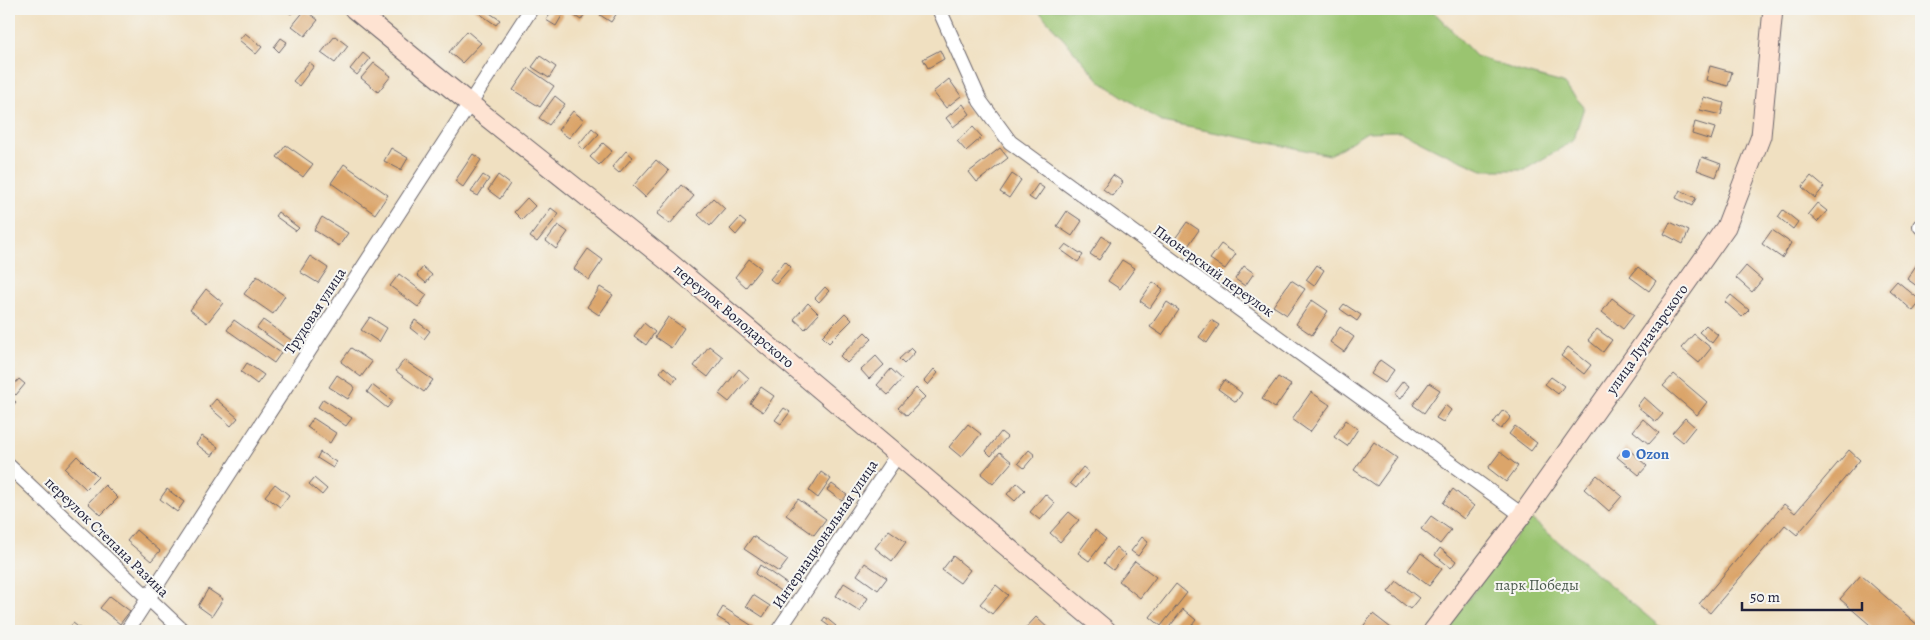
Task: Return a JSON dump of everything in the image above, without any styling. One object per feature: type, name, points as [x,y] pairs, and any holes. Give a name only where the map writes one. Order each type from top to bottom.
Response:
[{"type":"street","name":"переулок Володарского","points":[[354,9],[669,262],[1107,631]]},
{"type":"street","name":"Трудовая улица","points":[[127,631],[531,9]]},
{"type":"street","name":"Пионерский переулок","points":[[939,9],[980,101],[1010,142],[1522,515]]},
{"type":"street","name":"улица Луначарского","points":[[1433,631],[1522,515],[1726,228],[1761,136],[1773,9]]},
{"type":"street","name":"Интернациональная улица","points":[[778,631],[898,454]]},
{"type":"street","name":"переулок Степана Разина","points":[[9,466],[182,631]]},
{"type":"green space","points":[[1037,9],[1425,9],[1437,15],[1476,56],[1518,71],[1563,83],[1584,107],[1573,141],[1524,170],[1482,170],[1400,131],[1367,132],[1330,155],[1162,122],[1101,82]]},
{"type":"green space","name":"парк Победы","points":[[1530,518],[1665,631],[1444,631]]},
{"type":"building","points":[[285,9],[295,9],[291,14]]},
{"type":"building","points":[[473,9],[484,9],[500,20],[496,25]]},
{"type":"building","points":[[554,9],[563,14],[556,26],[546,20]]},
{"type":"building","points":[[564,9],[582,9],[586,12],[581,20]]},
{"type":"building","points":[[605,9],[610,9],[617,13],[611,22],[600,15]]},
{"type":"building","points":[[305,10],[318,20],[305,36],[292,26]]},
{"type":"building","points":[[467,31],[481,43],[462,63],[449,52]]},
{"type":"building","points":[[245,33],[262,47],[256,54],[239,40]]},
{"type":"building","points":[[335,36],[348,46],[335,63],[321,53]]},
{"type":"building","points":[[281,38],[287,42],[279,52],[274,47]]},
{"type":"building","points":[[940,50],[944,59],[928,68],[923,59]]},
{"type":"building","points":[[363,53],[370,59],[357,75],[350,69]]},
{"type":"building","points":[[540,56],[556,67],[549,78],[532,67]]},
{"type":"building","points":[[309,62],[314,66],[299,86],[293,81]]},
{"type":"building","points":[[374,63],[391,76],[378,92],[361,78]]},
{"type":"building","points":[[1710,66],[1732,72],[1728,86],[1706,80]]},
{"type":"building","points":[[528,68],[554,86],[540,107],[513,90]]},
{"type":"building","points":[[949,79],[961,96],[946,108],[933,92]]},
{"type":"building","points":[[555,96],[565,104],[549,125],[539,118]]},
{"type":"building","points":[[1704,97],[1724,103],[1721,115],[1700,110]]},
{"type":"building","points":[[963,104],[970,114],[953,127],[946,118]]},
{"type":"building","points":[[573,111],[584,120],[569,138],[558,130]]},
{"type":"building","points":[[1695,122],[1715,128],[1711,140],[1692,134]]},
{"type":"building","points":[[973,127],[982,137],[966,151],[957,141]]},
{"type":"building","points":[[592,128],[599,134],[584,150],[578,145]]},
{"type":"building","points":[[603,143],[612,151],[599,165],[590,157]]},
{"type":"building","points":[[286,145],[313,164],[303,177],[277,157]]},
{"type":"building","points":[[391,148],[408,158],[401,170],[384,161]]},
{"type":"building","points":[[1000,148],[1008,158],[977,182],[969,172]]},
{"type":"building","points":[[626,151],[633,157],[619,173],[612,167]]},
{"type":"building","points":[[473,154],[481,160],[463,187],[455,181]]},
{"type":"building","points":[[1702,157],[1721,164],[1716,177],[1697,170]]},
{"type":"building","points":[[656,160],[669,171],[645,197],[633,186]]},
{"type":"building","points":[[344,164],[388,195],[375,214],[331,183]]},
{"type":"building","points":[[1012,174],[1021,180],[1009,198],[1000,192]]},
{"type":"building","points":[[483,175],[489,179],[478,196],[471,192]]},
{"type":"building","points":[[498,175],[510,184],[500,199],[488,190]]},
{"type":"building","points":[[1113,175],[1123,182],[1112,196],[1103,189]]},
{"type":"building","points":[[1811,176],[1824,187],[1815,198],[1802,187]]},
{"type":"building","points":[[1038,184],[1044,188],[1035,201],[1029,197]]},
{"type":"building","points":[[681,185],[694,196],[670,224],[657,214]]},
{"type":"building","points":[[1680,190],[1696,198],[1692,206],[1676,198]]},
{"type":"building","points":[[527,198],[535,206],[522,220],[514,212]]},
{"type":"building","points":[[713,198],[725,209],[710,226],[698,215]]},
{"type":"building","points":[[1817,203],[1827,211],[1817,222],[1808,214]]},
{"type":"building","points":[[551,208],[559,214],[537,242],[530,237]]},
{"type":"building","points":[[1783,210],[1798,222],[1793,229],[1778,217]]},
{"type":"building","points":[[1067,211],[1082,221],[1072,236],[1057,226]]},
{"type":"building","points":[[278,212],[299,228],[296,231],[275,216]]},
{"type":"building","points":[[322,217],[348,233],[339,246],[314,230]]},
{"type":"building","points":[[740,218],[746,223],[736,235],[730,229]]},
{"type":"building","points":[[1187,222],[1199,230],[1186,249],[1174,240]]},
{"type":"building","points":[[1670,222],[1689,231],[1683,244],[1664,234]]},
{"type":"building","points":[[558,225],[568,232],[556,249],[546,241]]},
{"type":"building","points":[[1772,230],[1791,243],[1782,258],[1762,244]]},
{"type":"building","points":[[1102,236],[1111,242],[1099,260],[1090,254]]},
{"type":"building","points":[[1066,244],[1083,255],[1078,262],[1061,250]]},
{"type":"building","points":[[1221,244],[1236,254],[1225,269],[1210,259]]},
{"type":"building","points":[[588,249],[603,260],[589,280],[574,269]]},
{"type":"building","points":[[310,256],[328,268],[318,283],[300,272]]},
{"type":"building","points":[[1921,258],[1921,289],[1907,279]]},
{"type":"building","points":[[749,259],[761,268],[746,287],[735,277]]},
{"type":"building","points":[[1122,260],[1135,268],[1120,289],[1108,281]]},
{"type":"building","points":[[785,261],[791,267],[776,284],[770,279]]},
{"type":"building","points":[[1317,265],[1324,270],[1314,286],[1306,280]]},
{"type":"building","points":[[1244,266],[1254,273],[1245,286],[1235,279]]},
{"type":"building","points":[[1746,266],[1762,280],[1752,292],[1736,278]]},
{"type":"building","points":[[423,267],[432,275],[426,283],[417,275]]},
{"type":"building","points":[[1638,267],[1656,281],[1649,291],[1630,277]]},
{"type":"building","points":[[399,274],[427,295],[418,307],[390,286]]},
{"type":"building","points":[[257,276],[285,296],[273,314],[244,294]]},
{"type":"building","points":[[1291,280],[1305,289],[1287,315],[1273,306]]},
{"type":"building","points":[[1897,281],[1921,301],[1913,311],[1889,290]]},
{"type":"building","points":[[1153,282],[1163,289],[1150,308],[1140,301]]},
{"type":"building","points":[[600,287],[613,295],[599,315],[587,307]]},
{"type":"building","points":[[825,287],[829,291],[819,302],[815,298]]},
{"type":"building","points":[[206,289],[223,303],[207,323],[190,310]]},
{"type":"building","points":[[1731,295],[1749,310],[1742,317],[1725,302]]},
{"type":"building","points":[[1612,298],[1634,315],[1623,329],[1602,312]]},
{"type":"building","points":[[1312,300],[1328,311],[1312,335],[1296,324]]},
{"type":"building","points":[[1167,302],[1179,310],[1162,335],[1150,327]]},
{"type":"building","points":[[808,303],[819,314],[805,329],[794,319]]},
{"type":"building","points":[[1344,304],[1361,315],[1357,321],[1340,309]]},
{"type":"building","points":[[845,313],[852,320],[829,343],[822,336]]},
{"type":"building","points":[[370,317],[387,328],[379,342],[361,330]]},
{"type":"building","points":[[668,317],[684,328],[671,348],[655,337]]},
{"type":"building","points":[[234,320],[281,353],[274,363],[227,330]]},
{"type":"building","points":[[263,320],[294,342],[288,350],[257,328]]},
{"type":"building","points":[[415,320],[430,331],[424,339],[410,328]]},
{"type":"building","points":[[1211,320],[1219,325],[1207,343],[1199,337]]},
{"type":"building","points":[[644,323],[655,332],[646,345],[634,336]]},
{"type":"building","points":[[1706,325],[1718,335],[1712,343],[1699,332]]},
{"type":"building","points":[[1340,327],[1354,337],[1344,352],[1330,342]]},
{"type":"building","points":[[1597,329],[1612,340],[1603,352],[1588,340]]},
{"type":"building","points":[[865,332],[872,339],[847,363],[840,356]]},
{"type":"building","points":[[1694,334],[1711,348],[1699,363],[1681,348]]},
{"type":"building","points":[[709,346],[723,357],[708,377],[694,366]]},
{"type":"building","points":[[1568,347],[1591,365],[1584,374],[1561,356]]},
{"type":"building","points":[[351,348],[372,362],[361,377],[341,362]]},
{"type":"building","points":[[911,348],[915,352],[904,364],[899,359]]},
{"type":"building","points":[[876,356],[884,365],[869,379],[861,370]]},
{"type":"building","points":[[404,360],[433,380],[424,392],[396,371]]},
{"type":"building","points":[[1380,360],[1394,370],[1385,383],[1371,374]]},
{"type":"building","points":[[247,363],[264,375],[257,384],[241,372]]},
{"type":"building","points":[[664,367],[677,378],[673,383],[660,372]]},
{"type":"building","points":[[739,369],[749,378],[729,402],[719,394]]},
{"type":"building","points":[[891,369],[902,379],[888,395],[877,385]]},
{"type":"building","points":[[934,369],[938,373],[928,385],[924,381]]},
{"type":"building","points":[[1674,374],[1707,402],[1697,415],[1663,386]]},
{"type":"building","points":[[337,375],[355,387],[348,399],[329,387]]},
{"type":"building","points":[[1278,377],[1291,385],[1275,408],[1262,399]]},
{"type":"building","points":[[1551,377],[1564,386],[1558,394],[1545,384]]},
{"type":"building","points":[[19,379],[25,384],[16,395],[9,390]]},
{"type":"building","points":[[1224,380],[1242,393],[1236,402],[1218,389]]},
{"type":"building","points":[[1403,381],[1409,386],[1400,399],[1393,394]]},
{"type":"building","points":[[1429,383],[1440,390],[1424,413],[1413,405]]},
{"type":"building","points":[[372,385],[393,401],[387,408],[367,392]]},
{"type":"building","points":[[761,387],[774,396],[763,412],[750,403]]},
{"type":"building","points":[[916,388],[925,397],[907,416],[898,408]]},
{"type":"building","points":[[1311,392],[1330,405],[1310,432],[1292,419]]},
{"type":"building","points":[[9,396],[16,402],[9,410]]},
{"type":"building","points":[[1644,397],[1663,414],[1656,422],[1637,406]]},
{"type":"building","points":[[216,399],[238,418],[231,426],[209,407]]},
{"type":"building","points":[[323,399],[352,418],[346,426],[318,407]]},
{"type":"building","points":[[1445,405],[1451,410],[1443,422],[1436,418]]},
{"type":"building","points":[[784,408],[790,412],[781,424],[775,420]]},
{"type":"building","points":[[1503,410],[1511,417],[1501,429],[1493,423]]},
{"type":"building","points":[[313,418],[336,433],[330,443],[307,427]]},
{"type":"building","points":[[1685,418],[1695,427],[1683,442],[1672,433]]},
{"type":"building","points":[[1643,419],[1659,433],[1649,444],[1633,431]]},
{"type":"building","points":[[1346,420],[1358,429],[1347,446],[1334,437]]},
{"type":"building","points":[[968,424],[981,434],[961,457],[949,447]]},
{"type":"building","points":[[1515,426],[1537,443],[1531,451],[1509,434]]},
{"type":"building","points":[[1001,432],[1007,437],[991,456],[986,451]]},
{"type":"building","points":[[202,436],[218,447],[212,456],[196,444]]},
{"type":"building","points":[[1374,442],[1397,458],[1377,486],[1354,470]]},
{"type":"building","points":[[1626,447],[1647,466],[1639,475],[1617,457]]},
{"type":"building","points":[[1029,450],[1035,455],[1024,468],[1018,463]]},
{"type":"building","points":[[1849,450],[1860,460],[1797,535],[1785,525],[1710,613],[1699,604],[1784,504],[1795,513]]},
{"type":"building","points":[[320,452],[336,462],[333,468],[317,458]]},
{"type":"building","points":[[1000,452],[1012,462],[993,484],[981,474]]},
{"type":"building","points":[[1500,452],[1518,466],[1506,482],[1488,468]]},
{"type":"building","points":[[77,456],[98,477],[86,489],[65,469]]},
{"type":"building","points":[[1083,467],[1089,472],[1076,488],[1070,483]]},
{"type":"building","points":[[821,472],[831,479],[818,498],[809,491]]},
{"type":"building","points":[[1597,475],[1622,496],[1609,511],[1584,489]]},
{"type":"building","points":[[314,478],[327,489],[322,495],[309,484]]},
{"type":"building","points":[[1017,483],[1025,490],[1015,501],[1007,494]]},
{"type":"building","points":[[275,484],[289,495],[280,507],[265,496]]},
{"type":"building","points":[[832,484],[847,495],[842,501],[827,490]]},
{"type":"building","points":[[105,485],[118,498],[101,515],[88,503]]},
{"type":"building","points":[[167,489],[184,502],[177,512],[160,499]]},
{"type":"building","points":[[1453,489],[1474,506],[1464,519],[1443,503]]},
{"type":"building","points":[[1045,494],[1055,503],[1040,520],[1030,512]]},
{"type":"building","points":[[798,499],[826,519],[814,535],[786,515]]},
{"type":"building","points":[[1069,512],[1079,520],[1060,542],[1050,533]]},
{"type":"building","points":[[1431,516],[1451,530],[1440,544],[1421,529]]},
{"type":"building","points":[[136,530],[160,551],[151,561],[127,541]]},
{"type":"building","points":[[889,530],[906,542],[892,561],[875,548]]},
{"type":"building","points":[[1095,530],[1106,539],[1089,561],[1078,553]]},
{"type":"building","points":[[753,536],[788,560],[779,572],[744,549]]},
{"type":"building","points":[[1142,537],[1148,542],[1138,556],[1131,551]]},
{"type":"building","points":[[1116,547],[1125,555],[1113,570],[1104,563]]},
{"type":"building","points":[[1440,548],[1456,561],[1451,568],[1435,555]]},
{"type":"building","points":[[1421,553],[1442,569],[1429,586],[1408,570]]},
{"type":"building","points":[[953,556],[970,570],[960,583],[942,570]]},
{"type":"building","points":[[1135,561],[1156,577],[1140,598],[1119,581]]},
{"type":"building","points":[[865,563],[887,578],[878,590],[857,575]]},
{"type":"building","points":[[760,565],[787,584],[782,592],[755,574]]},
{"type":"building","points":[[1861,575],[1921,628],[1921,631],[1877,631],[1840,599]]},
{"type":"building","points":[[1397,581],[1419,598],[1410,609],[1388,592]]},
{"type":"building","points":[[844,583],[868,598],[860,611],[836,596]]},
{"type":"building","points":[[1176,584],[1187,593],[1161,626],[1150,617]]},
{"type":"building","points":[[996,585],[1008,595],[992,614],[980,604]]},
{"type":"building","points":[[208,589],[223,599],[212,616],[198,606]]},
{"type":"building","points":[[753,595],[770,606],[763,617],[746,606]]},
{"type":"building","points":[[110,596],[130,611],[120,624],[100,608]]},
{"type":"building","points":[[723,607],[754,627],[752,631],[740,631],[717,617]]},
{"type":"building","points":[[1183,609],[1196,620],[1187,631],[1167,630]]},
{"type":"building","points":[[1373,614],[1395,631],[1360,630]]},
{"type":"building","points":[[825,617],[836,626],[833,629],[822,621]]},
{"type":"building","points":[[1036,617],[1051,631],[1023,631]]},
{"type":"building","points":[[73,623],[81,629],[80,631],[67,631]]},
{"type":"place","name":"Ozon","points":[[1626,454]]}]
